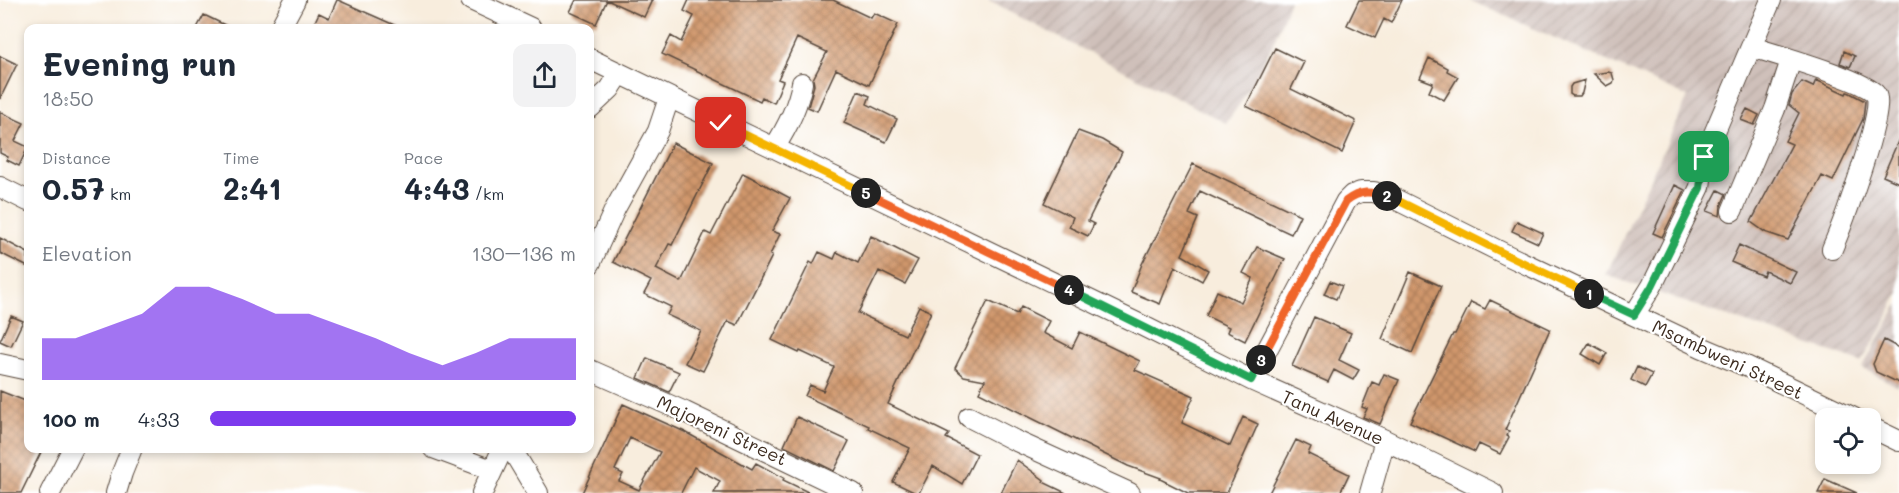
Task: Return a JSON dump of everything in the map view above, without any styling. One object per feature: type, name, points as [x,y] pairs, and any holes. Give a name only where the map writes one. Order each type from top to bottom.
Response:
[{"type":"street","points":[[282,24],[295,0]]},
{"type":"street","points":[[471,0],[516,24]]},
{"type":"street","name":"Msambweni Street","points":[[1634,315],[1652,286],[1700,188],[1704,157],[1771,0]]},
{"type":"street","points":[[1752,47],[1818,68],[1870,90],[1877,96],[1879,102],[1875,123],[1848,209],[1832,249]]},
{"type":"street","points":[[1732,211],[1775,109],[1791,60]]},
{"type":"street","name":"Tanu Avenue","points":[[594,61],[1251,380],[1385,440],[1493,493]]},
{"type":"street","points":[[594,104],[610,89],[619,75]]},
{"type":"street","points":[[774,148],[797,104],[802,83]]},
{"type":"street","points":[[594,255],[615,209],[658,132],[669,98]]},
{"type":"street","points":[[0,187],[24,199]]},
{"type":"street","name":"Msambweni Street","points":[[1251,380],[1346,201],[1352,195],[1361,192],[1374,192],[1395,199],[1509,256],[1833,408]]},
{"type":"street","points":[[0,364],[24,369]]},
{"type":"street","name":"Majoreni Street","points":[[594,372],[686,412],[853,493]]},
{"type":"street","points":[[969,417],[1130,493]]},
{"type":"street","points":[[1881,432],[1899,441]]},
{"type":"street","points":[[1370,493],[1385,440]]},
{"type":"street","points":[[50,493],[70,453]]},
{"type":"street","points":[[116,493],[130,453]]},
{"type":"street","points":[[446,453],[492,470]]},
{"type":"street","points":[[482,493],[500,453]]},
{"type":"street","points":[[514,453],[538,493]]},
{"type":"shaded area","points":[[987,0],[1290,0],[1272,46],[1241,102],[1226,123]]},
{"type":"shaded area","points":[[1469,0],[1899,0],[1899,292],[1882,329],[1861,362],[1606,275],[1688,97]]},
{"type":"shaded area","points":[[1899,303],[1899,387],[1862,368]]},
{"type":"building","points":[[337,0],[392,24],[314,24],[319,13],[329,18]]},
{"type":"building","points":[[576,0],[607,0],[596,24],[570,12]]},
{"type":"building","points":[[607,0],[652,0],[644,17]]},
{"type":"building","points":[[689,0],[833,0],[871,18],[874,13],[898,24],[869,85],[836,69],[817,111],[808,107],[814,85],[813,79],[827,52],[797,38],[778,79],[783,81],[774,103],[762,97],[760,101],[662,54],[671,36],[681,42],[694,16],[684,11]]},
{"type":"building","points":[[1359,0],[1402,0],[1391,23],[1384,19],[1375,38],[1347,25]]},
{"type":"building","points":[[204,15],[223,24],[199,24]]},
{"type":"building","points":[[1275,48],[1304,62],[1291,89],[1356,121],[1342,153],[1246,106]]},
{"type":"building","points":[[1844,51],[1855,56],[1850,67],[1840,63]]},
{"type":"building","points":[[0,56],[17,64],[0,99]]},
{"type":"building","points":[[1429,58],[1448,68],[1447,71],[1458,77],[1444,100],[1429,92],[1433,83],[1420,78]]},
{"type":"building","points":[[1612,73],[1614,80],[1607,86],[1594,74]]},
{"type":"building","points":[[1585,80],[1580,96],[1570,94],[1572,84]]},
{"type":"building","points":[[1816,80],[1865,101],[1863,119],[1833,181],[1822,176],[1788,240],[1765,232],[1751,222],[1792,144],[1785,141],[1799,113],[1789,105],[1792,94],[1802,82],[1813,87]]},
{"type":"building","points":[[858,91],[870,96],[867,104],[897,119],[886,142],[844,123]]},
{"type":"building","points":[[1747,109],[1759,115],[1754,125],[1741,120]]},
{"type":"building","points":[[0,112],[24,123],[15,141],[24,145],[24,155],[19,166],[7,160],[8,157],[0,153]]},
{"type":"building","points":[[1078,131],[1102,140],[1122,152],[1088,221],[1094,224],[1088,236],[1069,227],[1073,217],[1044,203]]},
{"type":"building","points":[[1899,139],[1899,183],[1883,176]]},
{"type":"building","points":[[673,143],[713,163],[672,245],[669,244],[656,269],[681,282],[705,232],[711,235],[743,173],[790,198],[772,231],[780,234],[770,255],[772,256],[737,325],[728,321],[703,371],[685,363],[701,331],[667,315],[671,307],[644,294],[651,281],[613,262]]},
{"type":"building","points":[[1193,164],[1300,215],[1291,234],[1200,191],[1189,214],[1198,218],[1182,255],[1208,270],[1202,281],[1175,266],[1160,304],[1131,292],[1142,264]]},
{"type":"building","points":[[1675,185],[1685,190],[1662,237],[1653,233]]},
{"type":"building","points":[[1718,190],[1726,194],[1720,216],[1707,211]]},
{"type":"building","points":[[1517,221],[1543,233],[1538,243],[1512,231]]},
{"type":"building","points":[[871,236],[918,260],[905,284],[879,271],[858,313],[905,335],[919,306],[931,312],[888,404],[949,434],[946,438],[977,454],[962,484],[933,466],[919,493],[893,482],[910,448],[805,396],[810,385],[823,391],[834,367],[772,340],[810,262],[813,264],[819,252],[834,259],[837,252],[858,263]]},
{"type":"building","points":[[0,238],[24,251],[24,265],[0,253]]},
{"type":"building","points":[[1739,245],[1796,272],[1790,283],[1765,271],[1763,276],[1731,262]]},
{"type":"building","points":[[1257,247],[1285,259],[1245,341],[1227,332],[1229,327],[1206,316],[1217,291],[1241,302],[1253,278],[1243,273]]},
{"type":"building","points":[[1410,272],[1441,286],[1412,353],[1382,339]]},
{"type":"building","points":[[1330,281],[1342,286],[1336,299],[1324,294]]},
{"type":"building","points":[[1490,300],[1550,329],[1505,430],[1509,431],[1507,436],[1509,437],[1500,454],[1479,444],[1475,452],[1410,422],[1471,302],[1485,309]]},
{"type":"building","points":[[988,301],[1017,314],[1021,307],[1049,321],[1043,333],[1072,348],[1080,332],[1140,361],[1135,370],[1194,396],[1182,423],[1230,446],[1243,417],[1258,424],[1227,493],[1188,493],[979,392],[985,380],[964,376],[955,368]]},
{"type":"building","points":[[11,316],[23,321],[11,346],[0,341]]},
{"type":"building","points":[[1314,317],[1351,333],[1339,360],[1359,370],[1353,380],[1334,370],[1328,382],[1292,366]]},
{"type":"building","points":[[1884,340],[1899,348],[1899,383],[1876,372],[1873,364]]},
{"type":"building","points":[[1589,343],[1607,353],[1600,365],[1582,354]]},
{"type":"building","points":[[647,358],[679,372],[669,392],[638,378]]},
{"type":"building","points":[[1637,367],[1652,374],[1645,387],[1631,380]]},
{"type":"building","points":[[1384,374],[1399,380],[1380,424],[1363,417],[1367,409],[1362,407],[1372,382],[1379,385]]},
{"type":"building","points":[[0,391],[24,400],[24,453],[41,453],[21,493],[0,493]]},
{"type":"building","points":[[623,404],[685,432],[752,469],[756,463],[810,493],[714,493],[720,481],[694,467],[681,493],[582,493]],"holes":[[[630,438],[660,452],[639,490],[619,481],[623,474],[615,470]]]},
{"type":"building","points":[[797,417],[849,441],[834,471],[784,446]]},
{"type":"building","points":[[1296,440],[1311,447],[1308,454],[1349,474],[1340,493],[1269,493]]},
{"type":"building","points":[[1017,460],[1044,480],[1043,482],[1066,493],[1001,493]]},
{"type":"building","points":[[1825,479],[1857,493],[1818,493]]},
{"type":"route","points":[[721,123],[1251,380],[1331,226],[1352,195],[1367,191],[1395,199],[1634,315],[1652,286],[1700,188],[1704,157]]}]
